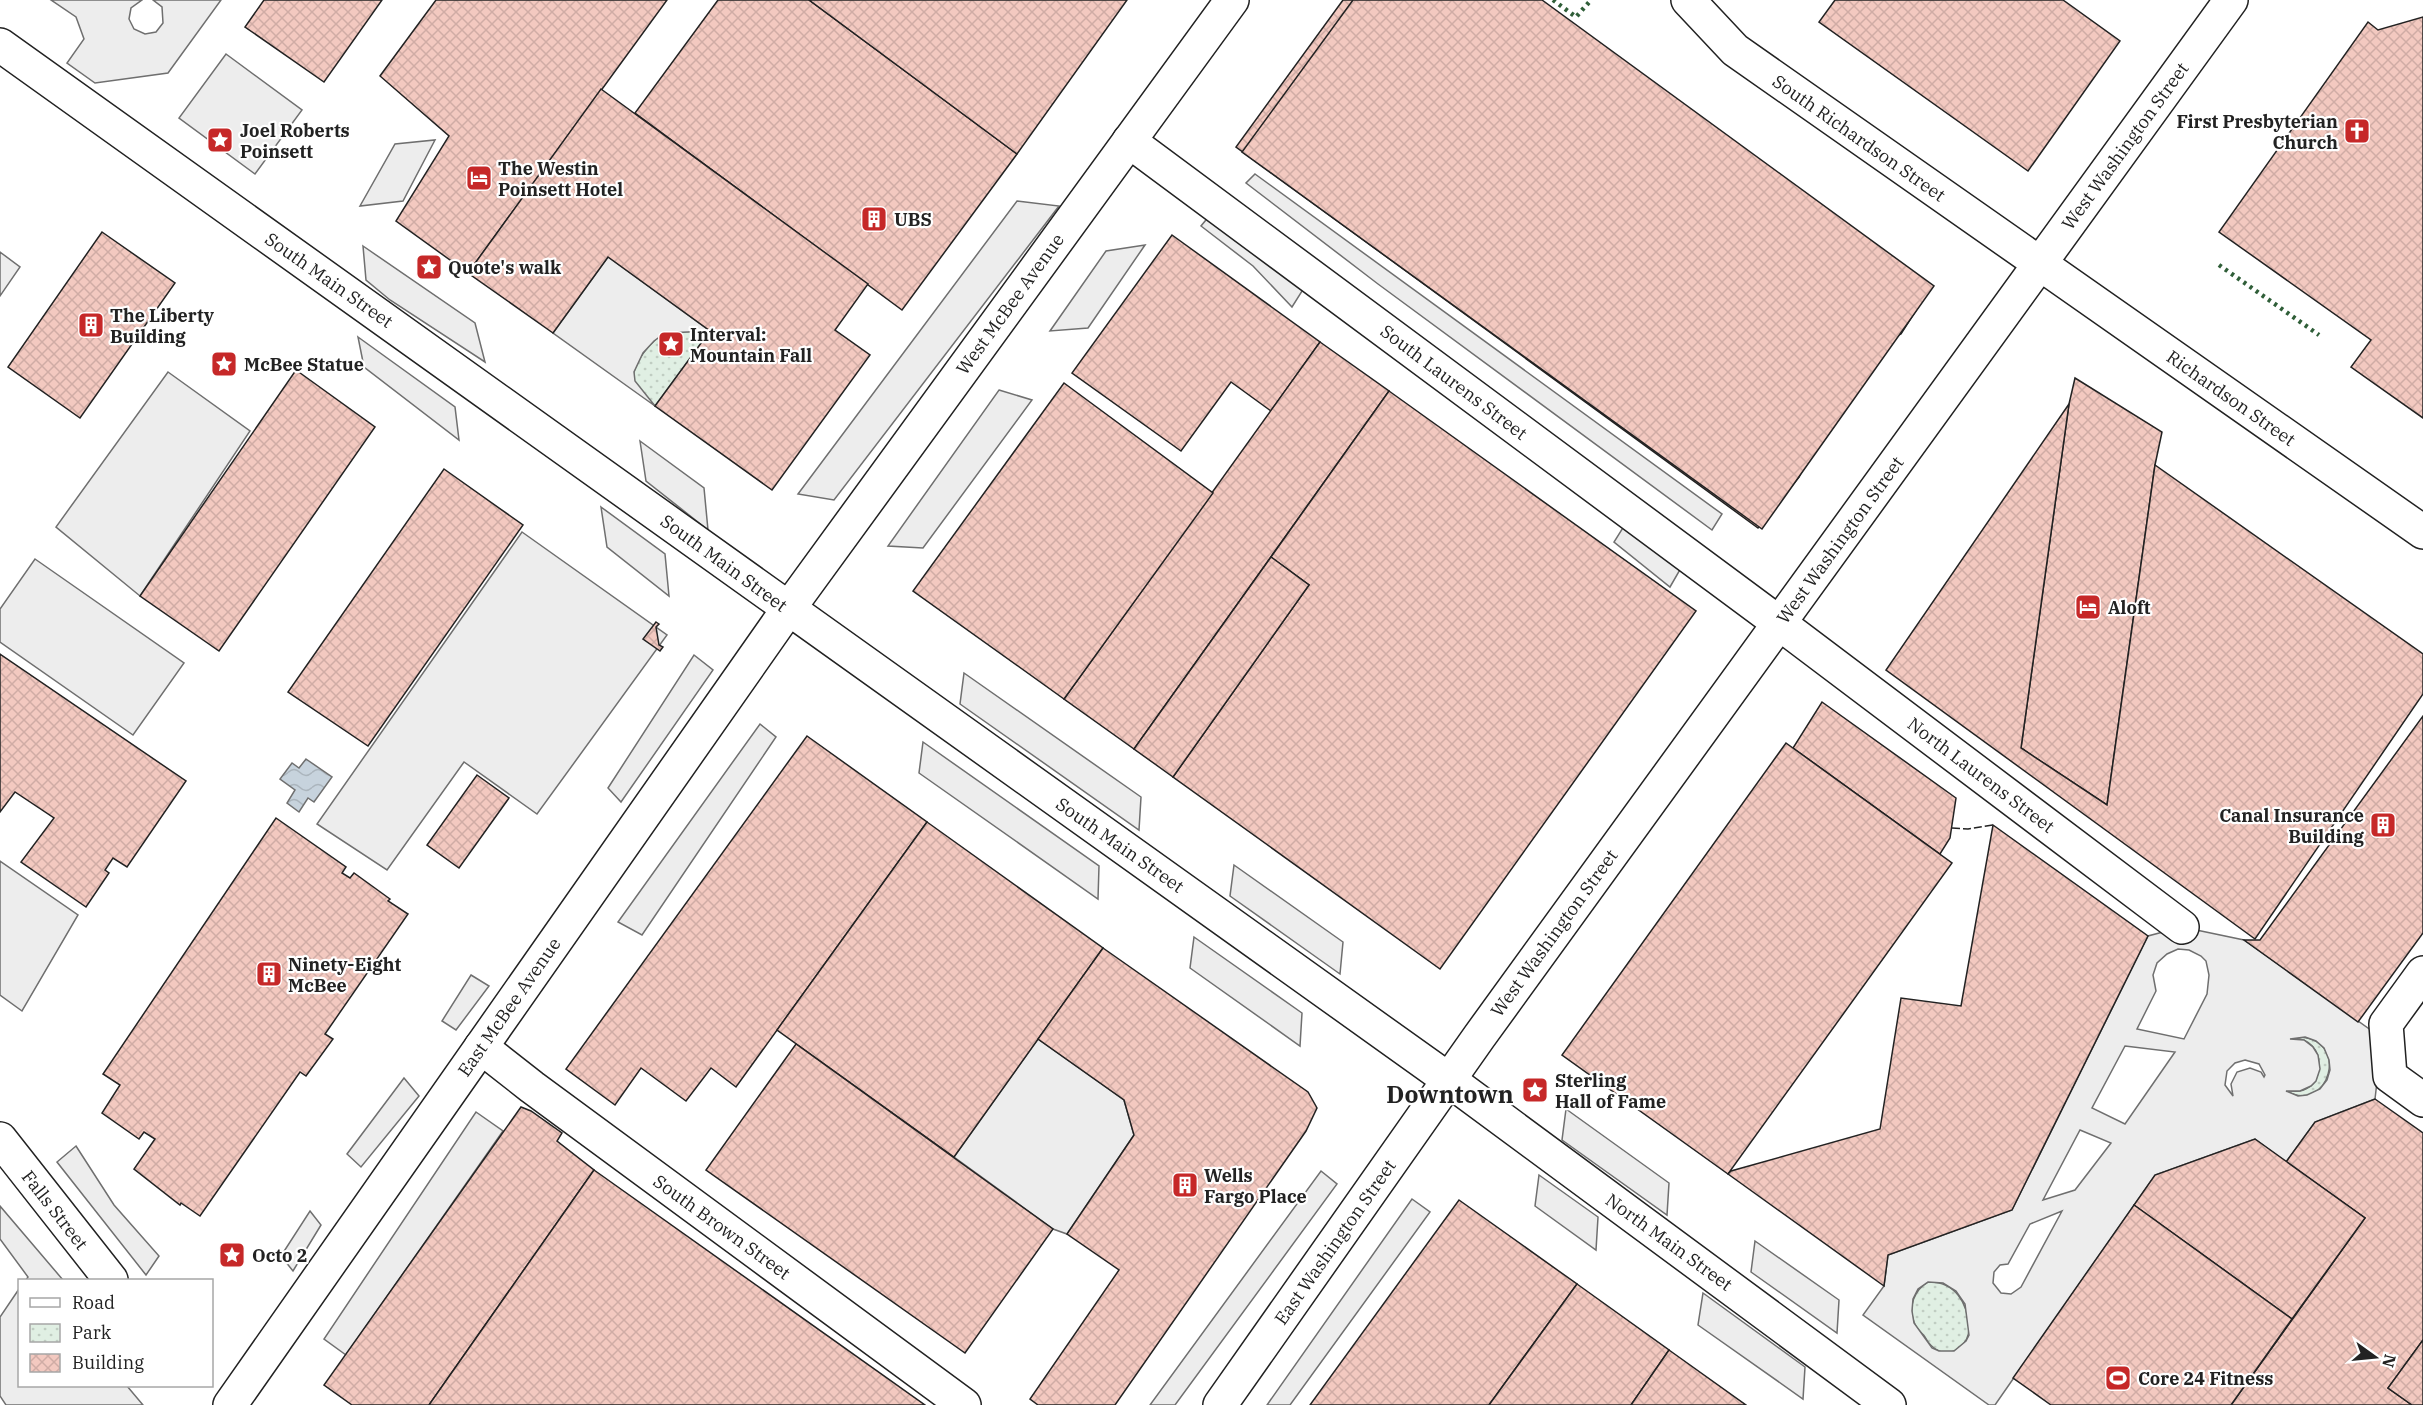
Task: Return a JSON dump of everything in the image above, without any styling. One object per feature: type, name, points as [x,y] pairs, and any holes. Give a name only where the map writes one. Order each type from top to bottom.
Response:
[{"type":"street","name":"West McBee Avenue","points":[[789,609],[1232,0]]},
{"type":"street","name":"South Richardson Street","points":[[1688,0],[1735,50],[2040,265]]},
{"type":"street","name":"West Washington Street","points":[[1449,1080],[2231,0]]},
{"type":"street","name":"South Main Street","points":[[0,45],[1449,1080]]},
{"type":"street","name":"South Laurens Street","points":[[1129,141],[1779,623]]},
{"type":"street","name":"Richardson Street","points":[[2040,265],[2423,532]]},
{"type":"street","name":"East McBee Avenue","points":[[230,1405],[789,609]]},
{"type":"street","name":"North Laurens Street","points":[[1779,623],[2182,927]]},
{"type":"street","points":[[2423,973],[2386,1024],[2390,1076],[2423,1100]]},
{"type":"street","name":"South Brown Street","points":[[481,1047],[964,1405]]},
{"type":"street","name":"East Washington Street","points":[[1220,1405],[1449,1080]]},
{"type":"street","name":"North Main Street","points":[[1449,1080],[1889,1405]]},
{"type":"street","name":"Falls Street","points":[[0,1139],[109,1279]]},
{"type":"street","points":[[212,1387],[230,1405]]},
{"type":"green space","points":[[710,331],[655,406],[640,391],[634,381],[636,367],[644,352],[655,340],[667,333]]},
{"type":"green space","points":[[2294,1037],[2313,1040],[2324,1048],[2329,1060],[2328,1074],[2323,1085],[2313,1094],[2299,1096],[2283,1089],[2298,1091],[2309,1087],[2316,1078],[2319,1067],[2318,1056],[2312,1046],[2303,1040],[2289,1039]]},
{"type":"green space","points":[[1928,1282],[1946,1285],[1963,1302],[1968,1319],[1968,1337],[1964,1344],[1954,1351],[1944,1352],[1935,1349],[1915,1324],[1912,1305],[1916,1294]]},
{"type":"shaded area","points":[[51,0],[142,0],[131,8],[129,19],[134,29],[145,34],[156,32],[163,23],[162,7],[153,0],[221,0],[168,73],[95,83],[67,63],[84,39],[76,17]]},
{"type":"shaded area","points":[[226,54],[302,110],[255,174],[179,118]]},
{"type":"shaded area","points":[[435,140],[403,201],[360,206],[395,144]]},
{"type":"shaded area","points":[[1255,174],[1722,514],[1712,530],[1378,284],[1246,183]]},
{"type":"shaded area","points":[[1017,201],[1059,206],[834,500],[798,494]]},
{"type":"shaded area","points":[[1210,215],[1304,288],[1292,307],[1253,266],[1201,226]]},
{"type":"shaded area","points":[[1145,245],[1088,328],[1050,331],[1106,251]]},
{"type":"shaded area","points":[[363,246],[475,323],[485,362],[390,300],[366,280]]},
{"type":"shaded area","points":[[0,252],[20,267],[0,296]]},
{"type":"shaded area","points":[[608,257],[710,331],[665,333],[643,353],[634,372],[635,381],[655,406],[553,333]]},
{"type":"shaded area","points":[[358,337],[455,407],[459,440],[364,367]]},
{"type":"shaded area","points":[[168,372],[250,431],[140,596],[56,527]]},
{"type":"shaded area","points":[[999,390],[1032,400],[923,548],[888,546]]},
{"type":"shaded area","points":[[640,441],[704,488],[708,530],[646,481]]},
{"type":"shaded area","points":[[601,507],[665,554],[669,596],[607,547]]},
{"type":"shaded area","points":[[1624,526],[1681,568],[1670,587],[1614,542]]},
{"type":"shaded area","points":[[522,532],[667,635],[537,814],[464,762],[387,870],[317,824]]},
{"type":"shaded area","points":[[35,559],[184,663],[133,735],[0,642],[0,609]]},
{"type":"shaded area","points":[[694,655],[713,670],[621,802],[608,788]]},
{"type":"shaded area","points":[[964,673],[1141,797],[1139,830],[960,704]]},
{"type":"shaded area","points":[[760,724],[776,737],[642,935],[618,922]]},
{"type":"shaded area","points":[[923,742],[1099,866],[1098,899],[919,773]]},
{"type":"shaded area","points":[[0,861],[78,915],[22,1011],[0,995]]},
{"type":"shaded area","points":[[1234,865],[1343,942],[1340,974],[1230,896]]},
{"type":"shaded area","points":[[2182,927],[2244,940],[2382,1038],[2375,1099],[2315,1122],[2286,1162],[2255,1139],[2155,1175],[1995,1405],[1989,1405],[1863,1315],[1884,1286],[1888,1255],[2012,1210],[2148,936]],"holes":[[[2178,949],[2189,950],[2206,961],[2209,975],[2207,994],[2184,1039],[2137,1029],[2156,991],[2153,975],[2157,963],[2167,954]],[[2305,1037],[2316,1041],[2324,1048],[2330,1070],[2327,1080],[2320,1089],[2298,1096],[2286,1091],[2300,1091],[2311,1086],[2316,1081],[2320,1069],[2318,1055],[2313,1047],[2304,1040],[2290,1039]],[[2125,1046],[2175,1052],[2125,1124],[2092,1108]],[[2245,1060],[2259,1064],[2265,1075],[2264,1077],[2261,1072],[2250,1068],[2237,1072],[2231,1084],[2233,1096],[2225,1085],[2227,1071],[2235,1063]],[[2080,1130],[2111,1143],[2075,1190],[2043,1200]],[[2062,1211],[2021,1287],[2011,1294],[2001,1293],[1993,1283],[1994,1272],[2000,1265],[2008,1264],[2030,1224]],[[1928,1282],[1943,1283],[1956,1291],[1965,1304],[1969,1335],[1966,1341],[1954,1351],[1939,1351],[1932,1348],[1914,1323],[1913,1299],[1918,1289]]]},
{"type":"shaded area","points":[[1194,937],[1302,1013],[1300,1046],[1190,968]]},
{"type":"shaded area","points":[[471,975],[489,986],[456,1030],[442,1021]]},
{"type":"shaded area","points":[[1038,1039],[1124,1100],[1134,1135],[1067,1234],[1053,1229],[954,1157]]},
{"type":"shaded area","points":[[404,1078],[419,1096],[361,1167],[347,1154]]},
{"type":"shaded area","points":[[1566,1109],[1669,1183],[1667,1215],[1562,1140]]},
{"type":"shaded area","points":[[476,1112],[503,1131],[346,1355],[324,1339]]},
{"type":"shaded area","points":[[76,1146],[114,1205],[159,1256],[146,1275],[57,1162]]},
{"type":"shaded area","points":[[1321,1171],[1337,1184],[1175,1405],[1150,1405]]},
{"type":"shaded area","points":[[1539,1175],[1598,1217],[1596,1250],[1535,1206]]},
{"type":"shaded area","points":[[1412,1199],[1430,1212],[1290,1405],[1267,1405]]},
{"type":"shaded area","points":[[0,1206],[62,1279],[27,1279],[28,1277],[0,1239]]},
{"type":"shaded area","points":[[310,1211],[321,1225],[293,1271],[281,1256]]},
{"type":"shaded area","points":[[1755,1241],[1839,1300],[1837,1333],[1751,1272]]},
{"type":"shaded area","points":[[18,1290],[18,1387],[128,1387],[143,1405],[6,1405],[0,1396],[0,1317]]},
{"type":"shaded area","points":[[1703,1293],[1805,1367],[1803,1399],[1698,1325]]},
{"type":"water","points":[[306,759],[332,777],[314,802],[308,798],[299,812],[287,803],[295,790],[280,779],[292,763],[299,768]]},
{"type":"building","points":[[264,0],[382,0],[324,82],[245,27]]},
{"type":"building","name":"The Westin Poinsett Hotel","points":[[436,0],[667,0],[468,273],[396,221],[449,136],[380,76]]},
{"type":"building","name":"UBS","points":[[718,0],[809,0],[1017,154],[902,310],[635,113]]},
{"type":"building","points":[[809,0],[1127,0],[1017,154]]},
{"type":"building","points":[[1343,0],[1535,0],[1931,287],[1901,334],[1878,345],[1834,329],[1768,420],[1812,451],[1799,477],[1758,528],[1236,147]]},
{"type":"building","points":[[1353,0],[1542,0],[1934,286],[1762,529],[1242,152]]},
{"type":"building","points":[[1835,0],[2063,0],[2120,41],[2028,171],[1819,22]]},
{"type":"building","name":"First Presbyterian Church","points":[[2423,17],[2423,418],[2351,367],[2371,340],[2219,232],[2368,22],[2378,30]]},
{"type":"building","points":[[601,89],[868,284],[835,330],[870,355],[772,490],[655,406],[710,331],[608,257],[553,333],[468,273]]},
{"type":"building","name":"The Liberty Building","points":[[102,232],[175,283],[80,418],[8,367]]},
{"type":"building","points":[[1172,235],[1320,342],[1271,411],[1231,382],[1181,451],[1072,373]]},
{"type":"building","points":[[1320,342],[1389,391],[1134,749],[1064,699]]},
{"type":"building","points":[[296,370],[375,427],[219,651],[140,596]]},
{"type":"building","name":"Aloft","points":[[2075,378],[2162,432],[2155,465],[2107,805],[2021,748],[2069,404]]},
{"type":"building","points":[[1064,383],[1213,493],[1064,699],[913,591]]},
{"type":"building","points":[[1389,391],[1696,611],[1440,969],[1173,777],[1309,585],[1271,557]]},
{"type":"building","points":[[2069,404],[2021,748],[2107,805],[2155,465],[2423,654],[2423,694],[2255,939],[1886,670]]},
{"type":"building","points":[[444,469],[523,525],[368,746],[288,692]]},
{"type":"building","points":[[1271,557],[1309,585],[1173,777],[1134,749]]},
{"type":"building","points":[[656,622],[659,624],[656,627],[659,645],[663,647],[660,651],[643,639]]},
{"type":"building","points":[[0,654],[186,781],[127,867],[113,858],[105,870],[109,873],[86,907],[21,862],[54,818],[15,792],[0,812]]},
{"type":"building","points":[[1822,702],[1956,798],[1950,838],[1940,854],[1793,748]]},
{"type":"building","name":"Canal Insurance Building","points":[[2423,716],[2423,933],[2358,1022],[2244,940],[2260,940]]},
{"type":"building","points":[[807,736],[927,822],[736,1087],[711,1068],[686,1101],[641,1068],[615,1105],[566,1069]]},
{"type":"building","points":[[1786,743],[1952,863],[1728,1174],[1562,1055]]},
{"type":"building","points":[[477,775],[509,798],[459,868],[427,845]]},
{"type":"building","name":"Ninety-Eight McBee","points":[[276,818],[346,867],[342,873],[350,878],[354,873],[408,914],[325,1034],[333,1039],[306,1076],[300,1072],[200,1216],[181,1203],[180,1205],[134,1169],[155,1139],[144,1132],[139,1139],[102,1113],[120,1085],[103,1074]]},
{"type":"building","points":[[927,822],[1103,948],[954,1157],[777,1030]]},
{"type":"building","points":[[1993,825],[2148,936],[2012,1210],[1888,1255],[1884,1286],[1728,1174],[1731,1171],[1880,1129],[1901,998],[1961,1006]]},
{"type":"building","name":"Wells Fargo Place","points":[[1103,948],[1308,1092],[1317,1108],[1306,1131],[1115,1405],[1038,1405],[1030,1399],[1119,1270],[1067,1234],[1134,1135],[1124,1100],[1038,1039]]},
{"type":"building","points":[[796,1044],[1053,1229],[965,1353],[706,1170]]},
{"type":"building","points":[[2375,1099],[2423,1133],[2423,1340],[2388,1388],[2412,1405],[2231,1405],[2365,1218],[2286,1162],[2315,1122]]},
{"type":"building","points":[[521,1107],[531,1111],[562,1133],[557,1141],[594,1170],[429,1405],[352,1405],[324,1385]]},
{"type":"building","points":[[2255,1139],[2365,1218],[2292,1319],[2134,1205],[2155,1175]]},
{"type":"building","points":[[594,1170],[925,1405],[429,1405]]},
{"type":"building","points":[[1459,1200],[1577,1284],[1489,1405],[1310,1405]]},
{"type":"building","points":[[2134,1205],[2292,1319],[2231,1405],[2051,1405],[2013,1378]]},
{"type":"building","points":[[1577,1284],[1669,1350],[1631,1405],[1489,1405]]},
{"type":"building","points":[[2423,1340],[2423,1405],[2412,1405],[2388,1388]]},
{"type":"building","points":[[1669,1350],[1746,1405],[1631,1405]]},
{"type":"hedge","points":[[1553,0],[1576,17],[1591,0]]},
{"type":"hedge","points":[[2219,265],[2319,335]]},
{"type":"fence","points":[[1952,828],[1968,829],[1993,825]]},
{"type":"place","name":"First Presbyterian Church","points":[[2357,131]]},
{"type":"place","name":"Joel Roberts Poinsett","points":[[220,140]]},
{"type":"place","name":"The Westin Poinsett Hotel","points":[[479,178]]},
{"type":"place","name":"UBS","points":[[874,219]]},
{"type":"place","name":"Quote's walk","points":[[429,267]]},
{"type":"place","name":"The Liberty Building","points":[[91,325]]},
{"type":"place","name":"Interval: Mountain Fall","points":[[671,344]]},
{"type":"place","name":"McBee Statue","points":[[224,364]]},
{"type":"place","name":"Aloft","points":[[2088,607]]},
{"type":"place","name":"Canal Insurance Building","points":[[2383,825]]},
{"type":"place","name":"Ninety-Eight McBee","points":[[269,974]]},
{"type":"place","name":"Sterling Hall of Fame","points":[[1535,1090]]},
{"type":"place","name":"Wells Fargo Place","points":[[1185,1185]]},
{"type":"place","name":"Octo 2","points":[[232,1255]]},
{"type":"place","name":"Core 24 Fitness","points":[[2118,1378]]},
{"type":"district","name":"Downtown","points":[[1450,1094]]}]
